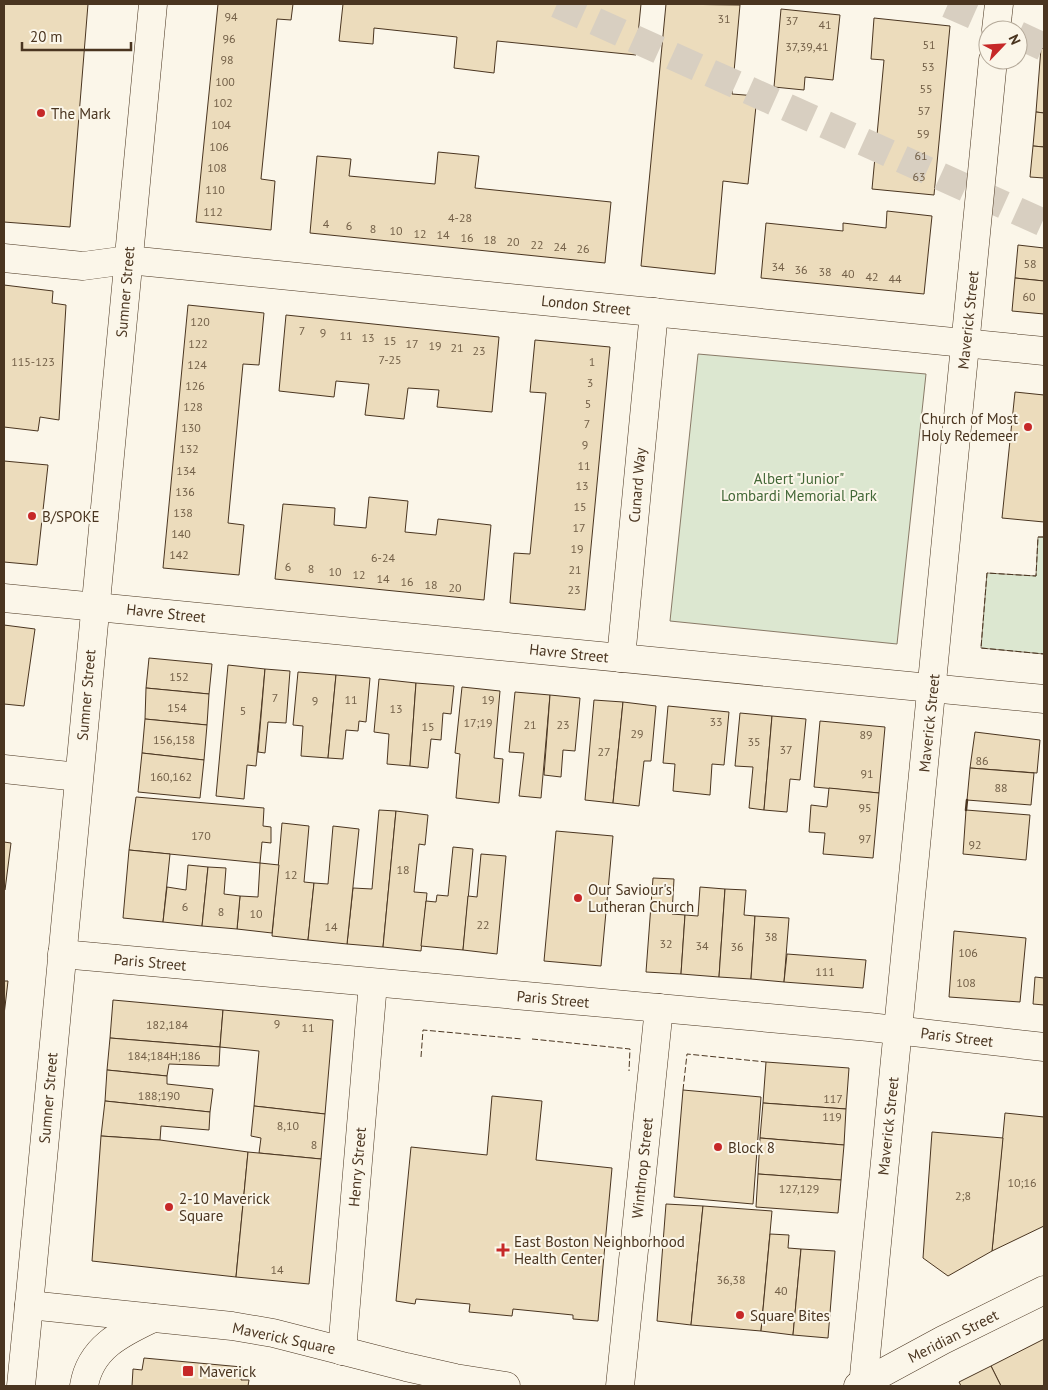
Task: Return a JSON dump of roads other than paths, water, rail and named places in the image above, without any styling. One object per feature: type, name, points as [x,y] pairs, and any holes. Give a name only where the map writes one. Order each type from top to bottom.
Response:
[{"type":"street","name":"Sumner Street","points":[[21,1386],[153,4]]},
{"type":"street","points":[[997,20],[999,4]]},
{"type":"street","name":"Maverick Street","points":[[862,1385],[933,689],[993,70]]},
{"type":"street","name":"London Street","points":[[4,258],[83,266],[128,260],[1044,351]]},
{"type":"street","name":"Cunard Way","points":[[620,658],[654,312]]},
{"type":"street","name":"Havre Street","points":[[4,598],[1044,699]]},
{"type":"street","points":[[4,769],[78,777]]},
{"type":"street","name":"Paris Street","points":[[62,954],[898,1030],[1044,1047]]},
{"type":"street","name":"Henry Street","points":[[342,1351],[372,982]]},
{"type":"street","name":"Winthrop Street","points":[[620,1386],[659,1008]]},
{"type":"street","name":"Meridian Street","points":[[862,1385],[943,1340],[1044,1290]]},
{"type":"street","name":"Maverick Square","points":[[28,1305],[232,1326],[273,1333],[455,1378],[506,1386]]},
{"type":"street","points":[[84,1386],[86,1376],[101,1350],[122,1333],[153,1318]]},
{"type":"tunnel","points":[[557,4],[1044,223]]},
{"type":"tunnel","points":[[948,4],[984,20]]},
{"type":"tunnel","points":[[1028,40],[1044,47]]},
{"type":"place","name":"The Mark","points":[[41,113]]},
{"type":"place","name":"Church of Most Holy Redemeer","points":[[1028,427]]},
{"type":"place","name":"B/SPOKE","points":[[32,516]]},
{"type":"place","name":"Our Saviour's Lutheran Church","points":[[578,898]]},
{"type":"place","name":"Block 8","points":[[718,1147]]},
{"type":"place","name":"2-10 Maverick Square","points":[[169,1207]]},
{"type":"place","name":"East Boston Neighborhood Health Center","points":[[503,1250]]},
{"type":"place","name":"Square Bites","points":[[740,1315]]},
{"type":"place","name":"Maverick","points":[[188,1371]]},
{"type":"park label","name":"Albert \"Junior\" Lombardi Memorial Park","points":[[799,486]]}]
